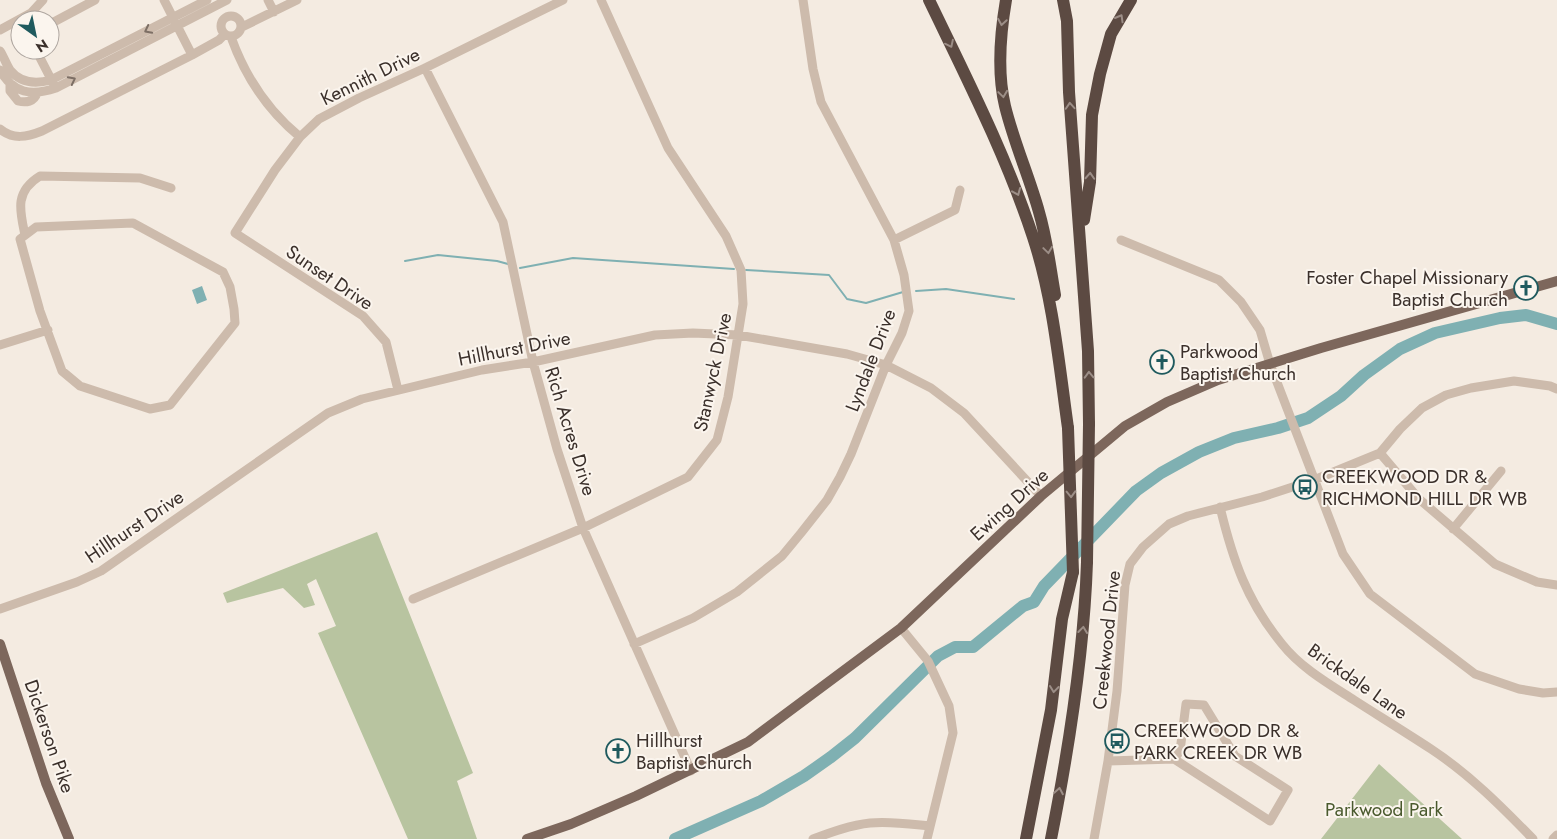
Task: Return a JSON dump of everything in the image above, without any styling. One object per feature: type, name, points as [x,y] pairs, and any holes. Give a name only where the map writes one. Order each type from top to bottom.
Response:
[{"type":"highway","points":[[929,0],[1007,169],[1028,224],[1049,302],[1068,428],[1073,572],[1062,619],[1051,710],[1026,839]]},
{"type":"highway","points":[[1006,0],[1001,30],[1000,76],[1005,106],[1046,236],[1060,320],[1063,393]]},
{"type":"highway","points":[[1050,839],[1072,718],[1085,613],[1087,562],[1088,351],[1069,92],[1067,21],[1063,0]]},
{"type":"highway","points":[[1081,242],[1090,182],[1092,116],[1100,74],[1111,34],[1131,0]]},
{"type":"main road","name":"Ewing Drive","points":[[527,839],[571,824],[690,771],[748,742],[900,628],[1041,496],[1125,426],[1167,402],[1218,380],[1382,329],[1555,283]]},
{"type":"main road","name":"Dickerson Pike","points":[[0,644],[50,792],[69,839]]},
{"type":"street","points":[[0,30],[32,13],[43,0]]},
{"type":"street","points":[[60,19],[95,0]]},
{"type":"street","points":[[164,0],[192,55]]},
{"type":"street","points":[[175,22],[207,0]]},
{"type":"street","points":[[0,70],[10,83],[10,91],[18,101],[31,101],[37,93],[53,84],[175,22],[227,0]]},
{"type":"street","points":[[268,0],[274,12]]},
{"type":"street","points":[[0,129],[10,135],[19,137],[29,136],[42,131],[219,40],[237,34],[242,27],[297,0]]},
{"type":"street","name":"Kennith Drive","points":[[235,233],[275,170],[300,137],[319,119],[563,0]]},
{"type":"street","name":"Stanwyck Drive","points":[[413,599],[583,528],[688,477],[717,440],[728,397],[743,304],[740,270],[726,236],[668,148],[601,0]]},
{"type":"street","name":"Lyndale Drive","points":[[634,644],[693,618],[737,592],[782,556],[795,541],[827,500],[840,477],[886,365],[902,333],[909,311],[904,275],[894,240],[821,102],[812,68],[803,0]]},
{"type":"street","points":[[242,27],[236,17],[226,17],[220,29],[228,36],[246,73],[257,90],[300,137]]},
{"type":"street","points":[[0,52],[3,62],[22,80],[53,84]]},
{"type":"street","points":[[41,60],[53,84]]},
{"type":"street","name":"Rich Acres Drive","points":[[425,68],[503,222],[533,362],[557,449],[583,528],[690,771]]},
{"type":"street","points":[[25,235],[19,204],[26,188],[33,180],[40,176],[140,178],[171,188]]},
{"type":"street","points":[[894,240],[955,210],[960,190]]},
{"type":"street","points":[[133,222],[223,272],[230,287],[234,309],[234,323],[170,405],[150,409],[80,386],[62,371],[48,330],[40,311],[20,239],[36,227],[133,222]]},
{"type":"street","name":"Sunset Drive","points":[[235,233],[362,316],[386,342],[398,390]]},
{"type":"street","points":[[1121,240],[1219,280],[1241,302],[1260,330],[1270,364],[1343,554],[1370,594],[1475,674],[1518,689],[1557,692]]},
{"type":"street","points":[[0,345],[48,330]]},
{"type":"street","name":"Hillhurst Drive","points":[[0,609],[77,582],[101,571],[328,413],[362,399],[398,390],[482,370],[533,362],[655,335],[693,333],[738,335],[847,354],[886,365],[931,388],[964,413],[1041,496]]},
{"type":"street","name":"Creekwood Drive","points":[[1094,839],[1108,761],[1117,691],[1124,586],[1130,564],[1143,547],[1169,524],[1188,516],[1262,497],[1314,480],[1380,453],[1400,429],[1422,408],[1446,395],[1471,388],[1514,381],[1550,386],[1557,389]]},
{"type":"street","points":[[1380,453],[1419,499],[1495,564],[1537,582],[1557,585]]},
{"type":"street","points":[[1453,528],[1501,471]]},
{"type":"street","name":"Brickdale Lane","points":[[1220,507],[1238,571],[1253,602],[1284,646],[1318,676],[1433,750],[1499,804],[1533,839]]},
{"type":"street","points":[[900,628],[928,661],[949,706],[953,733],[927,839]]},
{"type":"street","points":[[1108,761],[1174,759],[1270,821],[1288,790],[1235,756],[1204,705],[1186,704],[1180,751],[1174,759]]},
{"type":"street","points":[[813,839],[840,829],[871,823],[930,826]]},
{"type":"street","points":[[1553,839],[1557,835]]},
{"type":"green space","points":[[377,532],[473,773],[457,781],[477,839],[408,839],[318,633],[336,626],[316,579],[307,584],[315,605],[304,608],[283,588],[227,603],[223,593]]},
{"type":"green space","name":"Parkwood Park","points":[[1379,764],[1462,839],[1321,839]]},
{"type":"water","points":[[202,286],[207,300],[197,304],[192,290]]},
{"type":"waterway","points":[[405,261],[438,255],[497,261],[508,264]]},
{"type":"waterway","points":[[520,268],[573,258],[734,269]]},
{"type":"waterway","points":[[746,270],[829,275],[847,299],[866,303],[903,292]]},
{"type":"waterway","points":[[916,291],[946,289],[1014,299]]},
{"type":"waterway","points":[[675,839],[761,801],[804,776],[831,757],[855,738],[938,656],[955,647],[973,647],[1023,606],[1034,602],[1044,586],[1136,491],[1161,473],[1199,452],[1234,438],[1278,428],[1308,418],[1341,396],[1364,375],[1400,349],[1435,333],[1500,318],[1526,315],[1557,324]]},
{"type":"place","name":"Foster Chapel Missionary Baptist Church","points":[[1526,288]]},
{"type":"place","name":"Parkwood Baptist Church","points":[[1162,362]]},
{"type":"place","name":"CREEKWOOD DR & RICHMOND HILL DR WB","points":[[1305,487]]},
{"type":"place","name":"CREEKWOOD DR & PARK CREEK DR WB","points":[[1117,741]]},
{"type":"place","name":"Hillhurst Baptist Church","points":[[618,751]]}]
